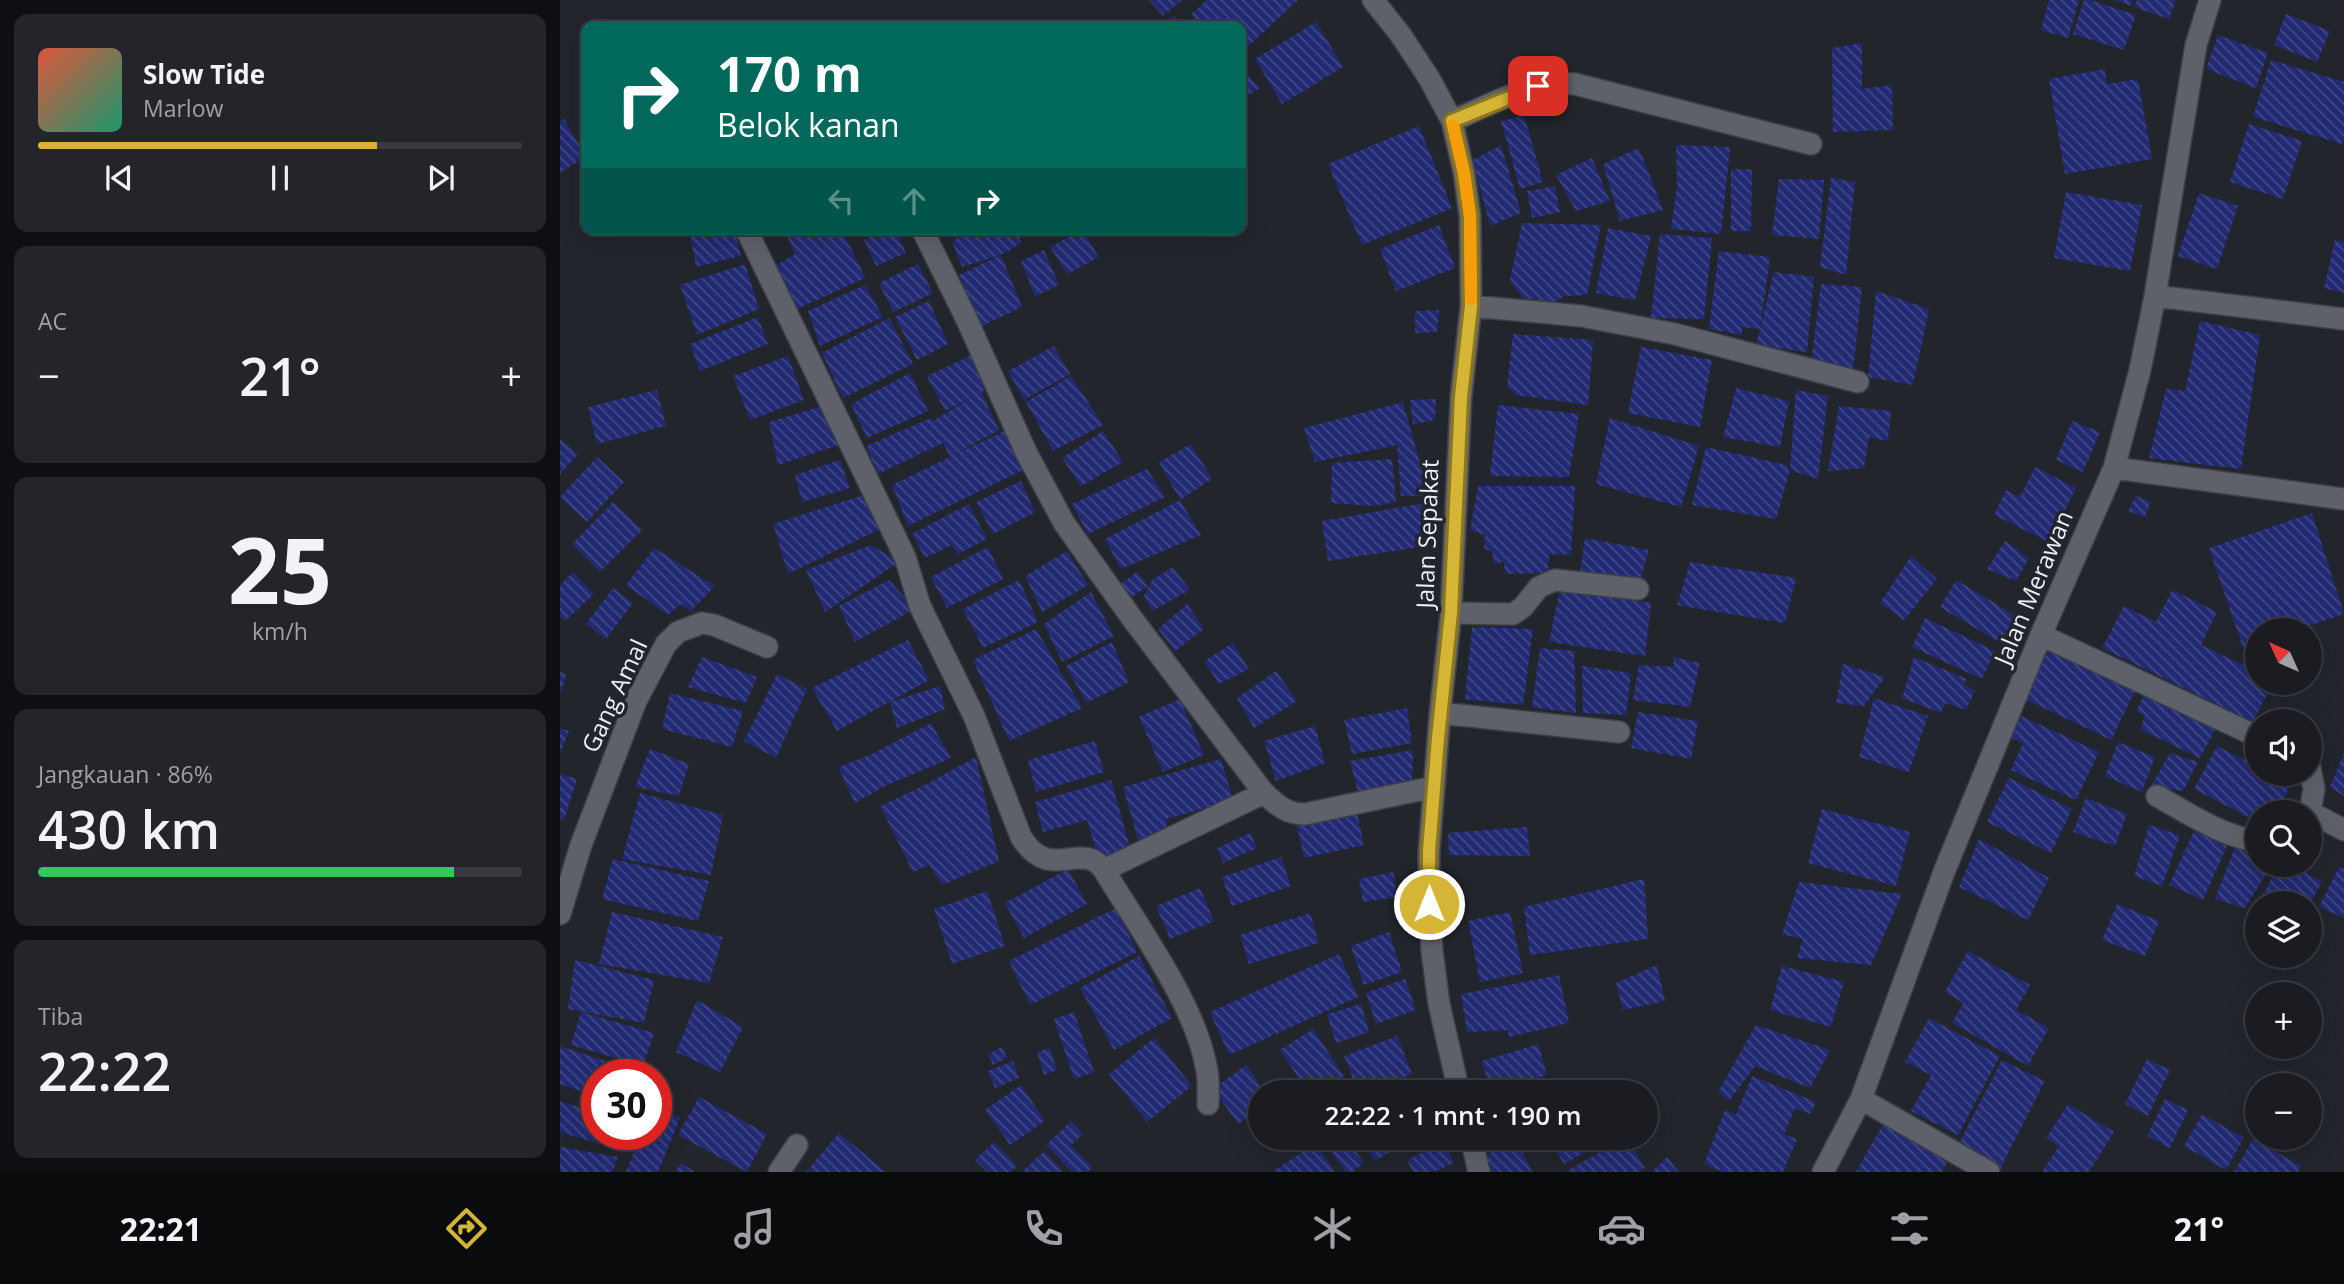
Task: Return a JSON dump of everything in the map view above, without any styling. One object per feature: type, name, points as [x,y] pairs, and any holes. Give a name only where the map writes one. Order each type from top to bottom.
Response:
[{"type":"street","name":"Jalan Sepakat","points":[[1373,0],[1422,67],[1452,121],[1464,173],[1470,216],[1471,306],[1461,397],[1451,613],[1440,713],[1429,864],[1432,951],[1439,1004],[1456,1080]]},
{"type":"street","name":"Jalan Merawan","points":[[1823,1172],[1861,1099],[1944,872],[2113,468],[2140,370],[2155,296],[2196,45],[2210,0]]},
{"type":"street","points":[[1452,121],[1538,86],[1562,82],[1811,144]]},
{"type":"street","points":[[749,235],[905,557],[920,606],[974,716],[1021,837],[1027,847],[1041,858],[1090,859],[1098,862],[1104,870],[1179,993],[1204,1053],[1208,1074],[1208,1104]]},
{"type":"street","points":[[925,235],[967,320],[1026,452],[1064,523],[1131,617],[1264,793],[1287,812],[1305,814],[1434,787]]},
{"type":"street","points":[[2155,296],[2344,319]]},
{"type":"street","points":[[1471,306],[1581,316],[1675,334],[1858,382]]},
{"type":"street","points":[[2113,468],[2344,499]]},
{"type":"street","points":[[1451,613],[1513,614],[1523,607],[1543,584],[1555,580],[1638,589]]},
{"type":"street","name":"Gang Amal","points":[[560,914],[581,845],[636,701],[666,643],[678,632],[702,623],[714,625],[766,647]]},
{"type":"street","points":[[2042,635],[2245,731]]},
{"type":"street","points":[[1440,713],[1619,732]]},
{"type":"street","points":[[1104,870],[1264,793]]},
{"type":"street","points":[[2157,796],[2245,839]]},
{"type":"street","points":[[2322,818],[2344,830]]},
{"type":"street","points":[[1861,1099],[1989,1172]]},
{"type":"street","points":[[779,1172],[797,1145]]},
{"type":"street","points":[[1474,1150],[1479,1172]]},
{"type":"building","points":[[1149,0],[1182,0],[1163,16]]},
{"type":"building","points":[[1207,0],[1298,0],[1246,48],[1246,21],[1197,21],[1191,14]]},
{"type":"building","points":[[2049,0],[2079,0],[2068,38],[2041,30]]},
{"type":"building","points":[[2084,0],[2136,15],[2124,50],[2073,34]]},
{"type":"building","points":[[2114,0],[2133,0],[2131,6]]},
{"type":"building","points":[[2137,0],[2176,0],[2169,19],[2134,7]]},
{"type":"building","points":[[2286,14],[2330,31],[2317,62],[2274,45]]},
{"type":"building","points":[[1316,22],[1343,67],[1282,104],[1255,59]]},
{"type":"building","points":[[2218,35],[2268,53],[2256,88],[2206,69]]},
{"type":"building","points":[[1862,43],[1862,89],[1892,85],[1893,130],[1833,132],[1832,48]]},
{"type":"building","points":[[2271,60],[2344,82],[2342,144],[2253,117]]},
{"type":"building","points":[[2105,69],[2107,84],[2138,79],[2152,159],[2065,174],[2049,79]]},
{"type":"building","points":[[1246,73],[1260,88],[1246,97]]},
{"type":"building","points":[[1524,115],[1543,182],[1520,189],[1501,121]]},
{"type":"building","points":[[564,119],[581,148],[581,159],[560,173],[560,121]]},
{"type":"building","points":[[2249,124],[2302,141],[2283,199],[2230,182]]},
{"type":"building","points":[[1419,126],[1452,208],[1362,245],[1328,164]]},
{"type":"building","points":[[1501,145],[1521,213],[1490,226],[1473,160]]},
{"type":"building","points":[[1676,145],[1730,147],[1721,234],[1671,229],[1677,186]]},
{"type":"building","points":[[1639,148],[1663,210],[1620,221],[1603,164]]},
{"type":"building","points":[[1592,158],[1610,201],[1576,211],[1556,175]]},
{"type":"building","points":[[1731,169],[1752,169],[1751,231],[1731,231]]},
{"type":"building","points":[[1831,178],[1855,182],[1846,275],[1820,267]]},
{"type":"building","points":[[1779,179],[1824,180],[1819,239],[1772,235]]},
{"type":"building","points":[[1555,186],[1560,212],[1532,218],[1527,191]]},
{"type":"building","points":[[2066,192],[2142,205],[2130,271],[2054,258]]},
{"type":"building","points":[[2199,193],[2238,206],[2217,269],[2178,256]]},
{"type":"building","points":[[1522,223],[1601,225],[1587,295],[1564,296],[1555,302],[1523,298],[1510,280]]},
{"type":"building","points":[[1439,225],[1455,268],[1396,291],[1380,249]]},
{"type":"building","points":[[1608,228],[1651,236],[1635,300],[1596,293]]},
{"type":"building","points":[[1660,234],[1712,238],[1704,319],[1651,318]]},
{"type":"building","points":[[690,235],[736,235],[741,256],[696,267]]},
{"type":"building","points":[[787,235],[845,235],[865,278],[797,309],[777,265],[795,254]]},
{"type":"building","points":[[875,235],[898,235],[906,253],[876,266],[864,240]]},
{"type":"building","points":[[961,235],[1017,235],[1022,243],[1001,255],[962,267],[952,242]]},
{"type":"building","points":[[1073,235],[1085,235],[1099,257],[1067,274],[1050,247]]},
{"type":"building","points":[[2335,240],[2344,242],[2344,293],[2324,288]]},
{"type":"building","points":[[1044,250],[1059,285],[1035,296],[1021,261]]},
{"type":"building","points":[[1719,251],[1770,257],[1760,329],[1742,327],[1742,335],[1709,329]]},
{"type":"building","points":[[1001,255],[1022,307],[980,327],[959,275]]},
{"type":"building","points":[[745,264],[759,309],[697,335],[680,285]]},
{"type":"building","points":[[918,264],[933,293],[893,312],[879,283]]},
{"type":"building","points":[[1774,272],[1814,277],[1807,352],[1756,345]]},
{"type":"building","points":[[1821,284],[1862,287],[1853,373],[1811,363]]},
{"type":"building","points":[[865,285],[883,317],[820,346],[808,311]]},
{"type":"building","points":[[1876,291],[1929,309],[1913,385],[1868,377]]},
{"type":"building","points":[[929,301],[948,344],[917,360],[895,317]]},
{"type":"building","points":[[1439,310],[1437,332],[1415,333],[1415,311]]},
{"type":"building","points":[[758,317],[768,344],[700,371],[690,344]]},
{"type":"building","points":[[889,318],[913,364],[843,398],[822,353]]},
{"type":"building","points":[[2200,321],[2260,335],[2241,469],[2149,458],[2166,389],[2185,391]]},
{"type":"building","points":[[1513,334],[1593,340],[1588,405],[1516,395],[1507,387]]},
{"type":"building","points":[[1054,346],[1070,374],[1024,400],[1008,371]]},
{"type":"building","points":[[1641,347],[1712,360],[1700,427],[1628,413]]},
{"type":"building","points":[[972,355],[987,389],[981,392],[999,430],[955,454],[1005,431],[1025,469],[908,526],[892,485],[950,457],[943,443],[878,474],[866,446],[931,418],[933,421],[974,396],[945,411],[927,376]]},
{"type":"building","points":[[788,356],[804,400],[750,420],[733,376]]},
{"type":"building","points":[[910,373],[928,411],[867,438],[851,404]]},
{"type":"building","points":[[1071,376],[1103,425],[1053,451],[1026,402]]},
{"type":"building","points":[[1736,388],[1789,401],[1780,447],[1723,437]]},
{"type":"building","points":[[657,390],[666,426],[597,444],[588,407]]},
{"type":"building","points":[[1796,390],[1828,396],[1818,479],[1790,470]]},
{"type":"building","points":[[1436,399],[1435,420],[1413,424],[1410,400]]},
{"type":"building","points":[[1403,402],[1429,496],[1401,496],[1397,445],[1315,462],[1304,428]]},
{"type":"building","points":[[1498,405],[1579,414],[1569,477],[1490,476]]},
{"type":"building","points":[[823,406],[839,445],[778,465],[769,422]]},
{"type":"building","points":[[1839,406],[1891,411],[1888,441],[1869,437],[1864,468],[1828,471]]},
{"type":"building","points":[[1610,418],[1699,446],[1681,507],[1596,484]]},
{"type":"building","points":[[2072,421],[2100,432],[2083,472],[2056,460]]},
{"type":"building","points":[[1103,431],[1123,462],[1081,486],[1062,458]]},
{"type":"building","points":[[560,439],[578,454],[560,474]]},
{"type":"building","points":[[1191,444],[1212,479],[1180,500],[1159,462]]},
{"type":"building","points":[[1706,447],[1787,465],[1790,470],[1776,519],[1692,505]]},
{"type":"building","points":[[597,457],[624,482],[587,522],[560,497]]},
{"type":"building","points":[[1392,459],[1396,502],[1373,506],[1331,503],[1332,463]]},
{"type":"building","points":[[840,460],[850,488],[802,502],[795,475]]},
{"type":"building","points":[[2035,467],[2076,488],[2049,542],[1994,515],[2006,490],[2020,497]]},
{"type":"building","points":[[1147,469],[1165,497],[1088,534],[1072,504]]},
{"type":"building","points":[[1021,481],[1035,512],[993,534],[976,502]]},
{"type":"building","points":[[1478,486],[1575,486],[1571,555],[1549,554],[1548,573],[1505,574],[1504,562],[1494,564],[1492,551],[1484,549],[1485,535],[1470,530]]},
{"type":"building","points":[[864,495],[880,529],[788,574],[773,524]]},
{"type":"building","points":[[2136,496],[2151,502],[2145,517],[2128,511]]},
{"type":"building","points":[[1180,500],[1201,535],[1121,569],[1105,539]]},
{"type":"building","points":[[613,502],[642,530],[600,572],[572,544]]},
{"type":"building","points":[[1430,502],[1433,545],[1328,561],[1322,521]]},
{"type":"building","points":[[969,504],[987,539],[958,554],[952,545],[925,558],[912,534]]},
{"type":"building","points":[[2312,513],[2344,614],[2322,621],[2322,618],[2245,618],[2243,648],[2209,548]]},
{"type":"building","points":[[1585,538],[1649,550],[1640,581],[1580,574]]},
{"type":"building","points":[[2005,541],[2029,558],[2016,581],[1987,569]]},
{"type":"building","points":[[871,545],[899,562],[825,612],[806,570]]},
{"type":"building","points":[[988,547],[1003,579],[947,608],[931,577]]},
{"type":"building","points":[[654,548],[715,586],[691,611],[681,604],[668,615],[626,585]]},
{"type":"building","points":[[1067,551],[1088,585],[1042,612],[1025,576]]},
{"type":"building","points":[[1911,556],[1937,579],[1904,620],[1880,603]]},
{"type":"building","points":[[1690,562],[1796,578],[1785,623],[1677,605]]},
{"type":"building","points":[[1173,567],[1190,590],[1152,611],[1144,596],[1152,580]]},
{"type":"building","points":[[573,572],[594,594],[565,621],[560,616],[560,585]]},
{"type":"building","points":[[1137,572],[1148,586],[1130,598],[1120,584]]},
{"type":"building","points":[[889,580],[915,609],[855,642],[839,606]]},
{"type":"building","points":[[1019,580],[1038,622],[983,648],[963,609]]},
{"type":"building","points":[[1956,580],[2016,616],[2000,643],[1940,607]]},
{"type":"building","points":[[613,588],[633,603],[606,639],[586,624]]},
{"type":"building","points":[[1560,589],[1651,603],[1645,656],[1549,642]]},
{"type":"building","points":[[2172,590],[2217,612],[2201,645],[2245,666],[2245,695],[2266,695],[2260,709],[2245,709],[2245,718],[2102,648],[2124,606],[2156,622]]},
{"type":"building","points":[[1091,592],[1114,636],[1062,662],[1044,624]]},
{"type":"building","points":[[1187,604],[1204,629],[1175,651],[1158,629]]},
{"type":"building","points":[[1925,618],[1995,651],[1982,679],[1912,647]]},
{"type":"building","points":[[1472,627],[1533,629],[1523,705],[1465,699]]},
{"type":"building","points":[[1036,629],[1082,708],[1009,741],[973,660]]},
{"type":"building","points":[[908,640],[929,680],[837,731],[812,688]]},
{"type":"building","points":[[1112,642],[1129,682],[1086,703],[1066,666]]},
{"type":"building","points":[[1233,643],[1249,669],[1219,684],[1204,661]]},
{"type":"building","points":[[2050,647],[2136,689],[2111,740],[2025,699]]},
{"type":"building","points":[[1540,648],[1574,651],[1576,713],[1532,707]]},
{"type":"building","points":[[702,657],[757,677],[746,703],[688,687]]},
{"type":"building","points":[[1673,657],[1700,663],[1690,707],[1633,700],[1639,665],[1674,667]]},
{"type":"building","points":[[1914,657],[1967,679],[1963,684],[1975,691],[1966,710],[1945,703],[1941,713],[1902,698]]},
{"type":"building","points":[[1843,664],[1885,677],[1864,706],[1836,703]]},
{"type":"building","points":[[1582,666],[1631,673],[1626,715],[1583,713]]},
{"type":"building","points":[[1276,671],[1297,701],[1254,728],[1237,698]]},
{"type":"building","points":[[560,672],[566,674],[561,692],[560,692]]},
{"type":"building","points":[[777,674],[807,689],[776,758],[744,741]]},
{"type":"building","points":[[940,686],[945,709],[897,728],[890,702]]},
{"type":"building","points":[[2146,691],[2218,724],[2200,758],[2141,730],[2144,715],[2136,711]]},
{"type":"building","points":[[670,693],[743,711],[732,747],[662,729]]},
{"type":"building","points":[[1874,698],[1928,716],[1909,772],[1859,757]]},
{"type":"building","points":[[1180,699],[1204,755],[1163,772],[1139,717]]},
{"type":"building","points":[[1407,708],[1412,743],[1352,754],[1344,720]]},
{"type":"building","points":[[1638,712],[1698,721],[1691,759],[1631,748]]},
{"type":"building","points":[[2019,715],[2099,752],[2076,800],[2011,770],[2023,743],[2009,737]]},
{"type":"building","points":[[931,723],[951,758],[885,786],[855,803],[838,767],[870,755]]},
{"type":"building","points":[[1315,726],[1325,763],[1276,781],[1264,741]]},
{"type":"building","points":[[560,728],[569,731],[560,753]]},
{"type":"building","points":[[1095,741],[1104,772],[1036,792],[1028,760]]},
{"type":"building","points":[[2118,742],[2155,757],[2142,792],[2105,776]]},
{"type":"building","points":[[2217,746],[2245,760],[2245,786],[2290,786],[2283,800],[2245,800],[2245,815],[2194,789]]},
{"type":"building","points":[[650,749],[689,764],[679,796],[635,787]]},
{"type":"building","points":[[1413,750],[1412,784],[1359,796],[1350,761]]},
{"type":"building","points":[[2170,753],[2198,762],[2183,791],[2151,786]]},
{"type":"building","points":[[2344,753],[2344,796],[2330,787]]},
{"type":"building","points":[[976,757],[999,861],[942,885],[929,865],[913,872],[880,806]]},
{"type":"building","points":[[1221,759],[1233,800],[1166,819],[1169,831],[1138,840],[1123,787]]},
{"type":"building","points":[[560,774],[577,779],[564,820],[560,819]]},
{"type":"building","points":[[2009,778],[2072,809],[2051,853],[1987,822]]},
{"type":"building","points":[[1111,780],[1131,851],[1099,860],[1087,820],[1043,832],[1035,802]]},
{"type":"building","points":[[640,793],[723,815],[711,875],[622,859]]},
{"type":"building","points":[[2086,798],[2127,814],[2115,846],[2073,832]]},
{"type":"building","points":[[1822,809],[1910,832],[1896,886],[1808,863]]},
{"type":"building","points":[[1357,812],[1364,845],[1304,858],[1297,825]]},
{"type":"building","points":[[2149,825],[2180,835],[2162,886],[2134,876]]},
{"type":"building","points":[[1527,827],[1530,856],[1449,855],[1448,833]]},
{"type":"building","points":[[2194,831],[2227,846],[2203,900],[2169,885]]},
{"type":"building","points":[[1250,833],[1257,848],[1223,863],[1217,848]]},
{"type":"building","points":[[1979,839],[2049,878],[2028,920],[1959,887]]},
{"type":"building","points":[[2237,842],[2245,844],[2245,877],[2264,877],[2255,891],[2245,891],[2245,908],[2215,899]]},
{"type":"building","points":[[1281,857],[1291,886],[1232,906],[1222,877]]},
{"type":"building","points":[[613,859],[709,881],[698,921],[602,899]]},
{"type":"building","points":[[2339,867],[2344,869],[2344,918],[2322,908],[2322,901]]},
{"type":"building","points":[[1068,869],[1087,904],[1024,938],[1005,903]]},
{"type":"building","points":[[1394,872],[1396,897],[1363,902],[1359,879]]},
{"type":"building","points":[[2273,877],[2313,877],[2322,882],[2317,891],[2265,891]]},
{"type":"building","points":[[1644,879],[1648,939],[1530,955],[1524,907]]},
{"type":"building","points":[[1799,882],[1902,894],[1871,965],[1797,958],[1803,939],[1782,934]]},
{"type":"building","points":[[1200,888],[1214,921],[1170,939],[1156,906]]},
{"type":"building","points":[[987,891],[1005,946],[952,964],[934,909]]},
{"type":"building","points":[[2117,904],[2159,921],[2145,956],[2102,940]]},
{"type":"building","points":[[1116,908],[1137,952],[1030,1005],[1009,961]]},
{"type":"building","points":[[612,912],[723,937],[709,983],[599,964]]},
{"type":"building","points":[[1510,912],[1523,973],[1480,982],[1468,921]]},
{"type":"building","points":[[1310,913],[1319,943],[1249,964],[1240,935]]},
{"type":"building","points":[[1389,932],[1402,972],[1364,985],[1351,946]]},
{"type":"building","points":[[1968,951],[2030,985],[2016,1010],[2049,1028],[2028,1066],[1952,1023],[1963,1003],[1945,992]]},
{"type":"building","points":[[1339,954],[1358,997],[1229,1055],[1210,1012]]},
{"type":"building","points":[[1139,956],[1172,1018],[1114,1050],[1080,988]]},
{"type":"building","points":[[575,960],[654,980],[644,1023],[568,1009]]},
{"type":"building","points":[[1657,965],[1665,1001],[1623,1010],[1616,983]]},
{"type":"building","points":[[1782,966],[1844,982],[1831,1027],[1770,1010]]},
{"type":"building","points":[[1559,975],[1569,1023],[1509,1037],[1508,1030],[1467,1032],[1461,994]]},
{"type":"building","points":[[1405,979],[1416,1010],[1376,1024],[1366,993]]},
{"type":"building","points":[[697,1000],[743,1027],[720,1072],[676,1052]]},
{"type":"building","points":[[1361,1004],[1369,1032],[1336,1043],[1327,1014]]},
{"type":"building","points":[[581,1012],[654,1033],[645,1059],[619,1059],[571,1045]]},
{"type":"building","points":[[1074,1012],[1094,1072],[1074,1079],[1054,1019]]},
{"type":"building","points":[[1929,1018],[2000,1056],[1958,1135],[1911,1111],[1931,1075],[1905,1062]]},
{"type":"building","points":[[1756,1025],[1830,1050],[1810,1088],[1755,1066],[1729,1101],[1718,1092]]},
{"type":"building","points":[[1313,1029],[1344,1076],[1338,1080],[1300,1080],[1280,1050]]},
{"type":"building","points":[[1397,1036],[1412,1074],[1396,1080],[1353,1080],[1344,1056]]},
{"type":"building","points":[[1154,1038],[1192,1086],[1147,1122],[1109,1074]]},
{"type":"building","points":[[1538,1044],[1547,1075],[1531,1080],[1488,1080],[1482,1061]]},
{"type":"building","points":[[560,1046],[599,1059],[581,1059],[581,1091],[560,1084]]},
{"type":"building","points":[[1002,1047],[1007,1058],[993,1065],[988,1054]]},
{"type":"building","points":[[1050,1048],[1057,1070],[1044,1075],[1037,1052]]},
{"type":"building","points":[[2147,1059],[2170,1070],[2148,1116],[2125,1104]]},
{"type":"building","points":[[2002,1060],[2045,1081],[1999,1171],[1956,1149]]},
{"type":"building","points":[[1013,1061],[1019,1078],[995,1088],[988,1071]]},
{"type":"building","points":[[1246,1065],[1257,1080],[1248,1080],[1248,1117],[1238,1124],[1213,1089]]},
{"type":"building","points":[[1752,1076],[1816,1102],[1810,1114],[1795,1108],[1784,1134],[1797,1139],[1783,1172],[1724,1172],[1704,1164],[1725,1110],[1736,1115]]},
{"type":"building","points":[[1021,1085],[1045,1121],[1010,1145],[985,1110]]},
{"type":"building","points":[[699,1097],[767,1134],[747,1172],[678,1135]]},
{"type":"building","points":[[2165,1099],[2188,1110],[2170,1148],[2147,1136]]},
{"type":"building","points":[[560,1101],[581,1108],[581,1138],[560,1132]]},
{"type":"building","points":[[2068,1104],[2114,1132],[2089,1172],[2042,1172],[2059,1146],[2046,1138]]},
{"type":"building","points":[[672,1114],[680,1118],[672,1138]]},
{"type":"building","points":[[2202,1114],[2244,1138],[2226,1170],[2184,1146]]},
{"type":"building","points":[[1071,1121],[1083,1134],[1071,1145],[1092,1167],[1087,1172],[1072,1172],[1046,1145]]},
{"type":"building","points":[[1883,1124],[1948,1160],[1942,1172],[1856,1172]]},
{"type":"building","points":[[839,1133],[886,1172],[806,1172]]},
{"type":"building","points":[[994,1142],[1017,1166],[1011,1172],[987,1172],[975,1160]]},
{"type":"building","points":[[560,1147],[618,1157],[612,1172],[560,1172]]},
{"type":"building","points":[[635,1150],[667,1150],[658,1172],[626,1172]]},
{"type":"building","points":[[1305,1150],[1321,1150],[1335,1172],[1272,1172]]},
{"type":"building","points":[[1354,1150],[1364,1163],[1352,1172],[1346,1172],[1331,1152]]},
{"type":"building","points":[[1368,1150],[1393,1150],[1375,1161]]},
{"type":"building","points":[[1428,1150],[1448,1150],[1454,1163],[1434,1172],[1413,1172],[1407,1160]]},
{"type":"building","points":[[1496,1150],[1522,1150],[1532,1172],[1490,1172],[1482,1157]]},
{"type":"building","points":[[1556,1150],[1589,1150],[1564,1164]]},
{"type":"building","points":[[1604,1150],[1635,1150],[1645,1168],[1639,1172],[1565,1172]]},
{"type":"building","points":[[2247,1150],[2273,1150],[2301,1166],[2298,1172],[2234,1172]]},
{"type":"building","points":[[1044,1151],[1064,1172],[1022,1172]]},
{"type":"building","points":[[1667,1157],[1679,1172],[1652,1172]]},
{"type":"building","points":[[681,1163],[695,1172],[675,1172]]},
{"type":"slow traffic","points":[[1453,125],[1470,216],[1471,299]]},
{"type":"route","points":[[1429,904],[1429,851],[1451,613],[1461,397],[1471,306],[1470,216],[1464,173],[1452,121],[1538,86]]}]
